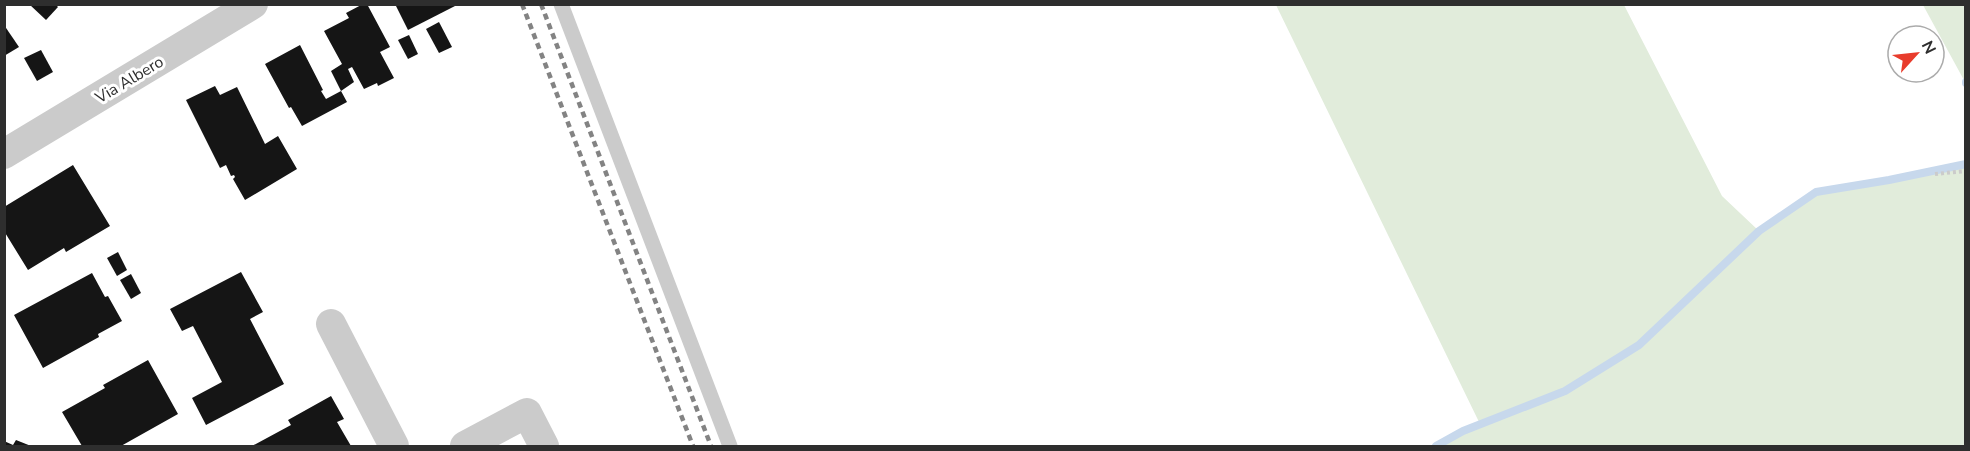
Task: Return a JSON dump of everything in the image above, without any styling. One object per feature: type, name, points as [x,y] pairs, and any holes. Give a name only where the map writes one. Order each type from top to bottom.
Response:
[{"type":"street","name":"Via Albero","points":[[4,154],[253,4]]},
{"type":"street","points":[[331,324],[394,447]]},
{"type":"street","points":[[465,447],[527,413],[544,447]]},
{"type":"lane","points":[[561,4],[730,447]]},
{"type":"path","points":[[1935,174],[1965,171]]},
{"type":"green space","points":[[1276,5],[1624,5],[1722,196],[1759,231],[1816,192],[1965,164],[1965,446],[1436,446],[1480,424]]},
{"type":"green space","points":[[1923,5],[1965,5],[1965,82],[1946,47],[1946,24],[1933,24]]},
{"type":"building","points":[[29,4],[55,4],[58,7],[46,20]]},
{"type":"building","points":[[367,4],[390,47],[380,52],[394,78],[378,86],[377,83],[364,89],[352,67],[348,69],[354,82],[341,91],[331,71],[342,64],[324,31],[349,18],[346,13]]},
{"type":"building","points":[[395,4],[454,4],[455,6],[408,30]]},
{"type":"building","points":[[439,22],[452,47],[439,53],[426,29]]},
{"type":"building","points":[[4,25],[19,47],[4,56]]},
{"type":"building","points":[[409,35],[418,54],[408,59],[398,40]]},
{"type":"building","points":[[300,45],[326,99],[341,91],[347,102],[302,126],[291,107],[289,108],[265,64]]},
{"type":"building","points":[[41,50],[53,72],[37,81],[24,58]]},
{"type":"building","points":[[215,86],[220,95],[237,87],[265,144],[278,136],[297,169],[245,200],[233,179],[234,175],[231,176],[226,165],[220,168],[186,100]]},
{"type":"building","points":[[73,165],[110,226],[66,252],[64,248],[28,270],[4,231],[4,207]]},
{"type":"building","points":[[118,252],[127,270],[117,276],[107,258]]},
{"type":"building","points":[[241,272],[263,312],[250,319],[284,384],[206,425],[192,398],[222,382],[193,326],[182,331],[170,309]]},
{"type":"building","points":[[92,273],[122,321],[98,334],[99,337],[43,368],[14,315]]},
{"type":"building","points":[[131,274],[141,293],[131,299],[120,280]]},
{"type":"building","points":[[148,360],[178,414],[121,446],[82,446],[62,412],[105,388],[103,385]]},
{"type":"building","points":[[331,396],[344,419],[337,422],[351,446],[252,446],[291,425],[288,420]]},
{"type":"building","points":[[16,440],[31,446],[4,446],[4,441],[13,445]]},
{"type":"waterway","points":[[1436,446],[1463,431],[1565,391],[1639,345],[1759,231],[1816,192],[1966,164]]},
{"type":"railway","points":[[522,4],[693,446]]},
{"type":"railway","points":[[541,4],[711,446]]}]
